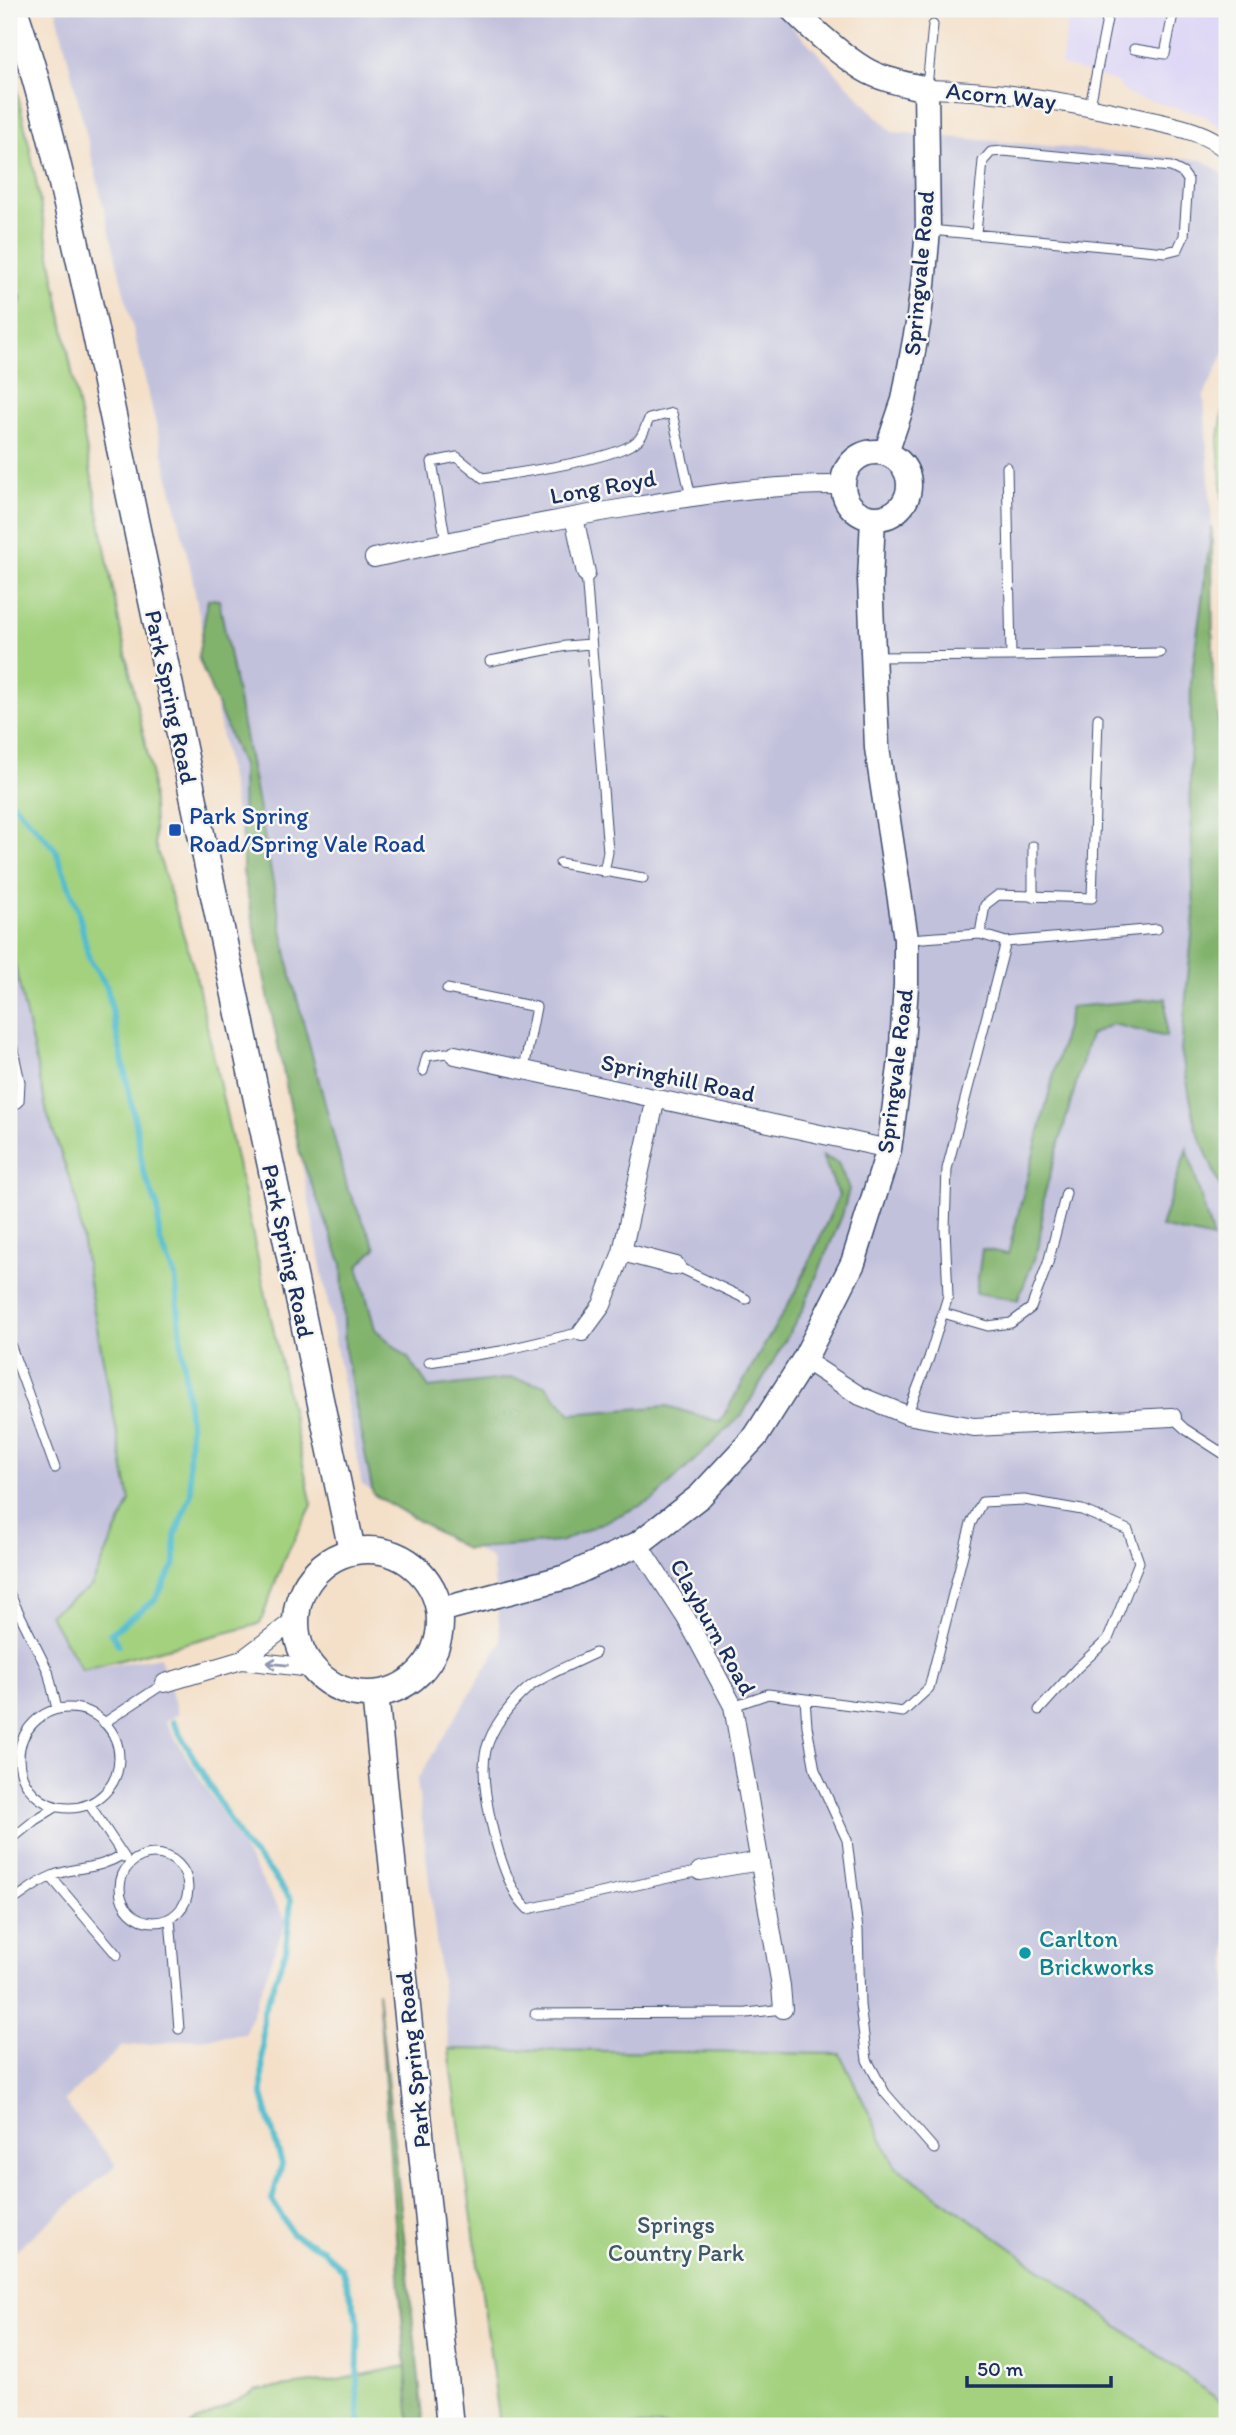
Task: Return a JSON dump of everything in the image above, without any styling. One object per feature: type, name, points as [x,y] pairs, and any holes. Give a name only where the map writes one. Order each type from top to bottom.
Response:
[{"type":"main road","name":"Park Spring Road","points":[[14,9],[36,79],[85,286],[352,1551]]},
{"type":"main road","points":[[372,1549],[391,1553],[409,1562],[429,1583],[440,1610],[440,1630],[435,1649],[425,1666],[411,1680],[394,1689],[357,1693],[341,1688],[312,1668],[303,1653],[296,1619],[301,1596],[313,1575],[331,1560],[352,1551],[372,1549]]},
{"type":"main road","name":"Park Spring Road","points":[[375,1693],[450,2426]]},
{"type":"street","name":"Acorn Way","points":[[792,9],[813,30],[864,69],[892,80],[926,89],[966,89],[1090,106],[1196,132],[1227,150]]},
{"type":"street","name":"Springvale Road","points":[[886,453],[904,400],[916,337],[928,230],[926,89]]},
{"type":"street","points":[[868,453],[886,453],[894,457],[906,472],[908,491],[900,508],[883,517],[873,518],[855,511],[844,495],[843,485],[844,476],[853,461],[868,453]]},
{"type":"street","name":"Long Royd","points":[[374,558],[573,517],[691,497],[802,485],[843,485]]},
{"type":"street","points":[[573,517],[586,573]]},
{"type":"street","name":"Springvale Road","points":[[440,1610],[566,1577],[638,1544],[700,1496],[756,1436],[804,1360],[853,1263],[890,1149],[901,1060],[906,939],[877,748],[870,580],[873,518]]},
{"type":"street","name":"Springhill Road","points":[[455,1055],[890,1149]]},
{"type":"street","points":[[582,1332],[602,1305],[621,1252],[656,1098]]},
{"type":"street","points":[[621,1252],[676,1266]]},
{"type":"street","points":[[804,1360],[860,1396],[907,1415],[974,1427],[1172,1417]]},
{"type":"street","name":"Clayburn Road","points":[[638,1544],[685,1618],[733,1706],[782,1986],[783,2009]]},
{"type":"street","points":[[165,1683],[242,1660],[296,1619]]},
{"type":"street","points":[[242,1660],[312,1668]]},
{"type":"street","points":[[700,1871],[760,1861]]},
{"type":"lane","points":[[1090,106],[1110,9]]},
{"type":"lane","points":[[1134,49],[1165,54],[1174,9]]},
{"type":"lane","points":[[926,89],[933,24]]},
{"type":"lane","points":[[928,230],[1166,252],[1178,249],[1184,236],[1188,180],[1183,173],[1171,167],[991,152],[983,162],[976,233]]},
{"type":"lane","points":[[446,542],[432,462],[457,457],[483,478],[538,471],[623,450],[639,440],[649,419],[672,413],[691,497]]},
{"type":"lane","points":[[1007,467],[1011,656]]},
{"type":"lane","points":[[586,573],[608,852],[604,872]]},
{"type":"lane","points":[[490,661],[566,646],[591,644]]},
{"type":"lane","points":[[872,657],[1160,653]]},
{"type":"lane","points":[[980,934],[985,905],[998,895],[1092,898],[1098,718]]},
{"type":"lane","points":[[1033,897],[1034,846]]},
{"type":"lane","points":[[560,863],[643,878]]},
{"type":"lane","points":[[906,939],[980,934],[1006,942],[1157,929]]},
{"type":"lane","points":[[907,1415],[929,1358],[948,1296],[944,1228],[947,1169],[1006,942]]},
{"type":"lane","points":[[447,989],[536,1007],[524,1069]]},
{"type":"lane","points":[[9,1031],[20,1082],[19,1101],[9,1110]]},
{"type":"lane","points":[[423,1071],[427,1056],[446,1053],[455,1055]]},
{"type":"lane","points":[[943,1313],[988,1326],[1011,1323],[1031,1308],[1048,1263],[1066,1193]]},
{"type":"lane","points":[[676,1266],[746,1299]]},
{"type":"lane","points":[[429,1362],[500,1351],[582,1332]]},
{"type":"lane","points":[[9,1341],[54,1468]]},
{"type":"lane","points":[[1172,1417],[1185,1429],[1227,1456]]},
{"type":"lane","points":[[733,1706],[768,1694],[903,1712],[929,1688],[971,1523],[982,1502],[1024,1500],[1082,1510],[1128,1530],[1139,1562],[1108,1639],[1039,1710]]},
{"type":"lane","points":[[9,1593],[48,1671],[57,1709]]},
{"type":"lane","points":[[595,1653],[530,1686],[502,1717],[486,1751],[488,1810],[514,1891],[528,1909],[700,1871]]},
{"type":"lane","points":[[104,1723],[165,1683]]},
{"type":"lane","points":[[805,1699],[815,1770],[847,1840],[858,1930],[860,2006],[867,2060],[885,2093],[934,2149]]},
{"type":"lane","points":[[74,1708],[90,1713],[104,1723],[116,1743],[118,1767],[113,1782],[103,1795],[89,1804],[73,1808],[56,1807],[43,1801],[32,1792],[14,1766],[27,1730],[40,1717],[57,1709],[74,1708]]},
{"type":"lane","points":[[89,1804],[130,1863]]},
{"type":"lane","points":[[9,1841],[56,1807]]},
{"type":"lane","points":[[159,1854],[178,1864],[185,1872],[188,1883],[185,1903],[170,1919],[146,1922],[125,1909],[119,1885],[122,1873],[138,1857],[159,1854]]},
{"type":"lane","points":[[9,1903],[51,1877],[69,1870],[105,1865],[122,1855]]},
{"type":"lane","points":[[51,1877],[117,1955]]},
{"type":"lane","points":[[170,1919],[179,2029]]},
{"type":"lane","points":[[535,2014],[747,2014],[783,2009]]},
{"type":"shaded area","points":[[56,9],[776,9],[892,132],[1203,160],[1227,177],[1227,346],[1204,396],[1212,527],[1191,680],[1190,786],[1194,915],[1181,1050],[1196,1128],[1227,1203],[1227,2406],[895,2166],[840,2054],[449,2049],[417,1780],[501,1643],[492,1559],[362,1485],[190,566]]},
{"type":"shaded area","points":[[1053,9],[1227,9],[1227,133],[1206,116],[1129,95],[1115,81],[1061,65],[1068,17],[1052,12]]},
{"type":"shaded area","points":[[9,937],[47,1113],[76,1198],[92,1301],[130,1502],[91,1587],[50,1614],[82,1670],[160,1657],[178,1714],[165,1721],[286,1920],[245,2034],[121,2047],[64,2101],[116,2165],[9,2256]]},
{"type":"green space","points":[[9,57],[30,149],[119,622],[151,770],[155,844],[195,972],[312,1505],[283,1562],[260,1624],[82,1670],[49,1614],[91,1587],[130,1501],[92,1301],[76,1198],[47,1113],[9,937]]},
{"type":"green space","points":[[9,283],[22,298],[9,332]]},
{"type":"green space","points":[[1227,391],[1227,553],[1218,442]]},
{"type":"green space","points":[[1212,527],[1213,679],[1227,781],[1227,1203],[1196,1128],[1181,1050],[1194,915],[1190,786],[1191,680]]},
{"type":"green space","points":[[208,599],[219,600],[291,976],[348,1190],[376,1248],[358,1266],[375,1329],[410,1360],[429,1388],[511,1378],[545,1385],[571,1414],[667,1406],[720,1422],[798,1287],[839,1195],[822,1156],[838,1163],[849,1189],[842,1216],[802,1311],[742,1415],[653,1500],[560,1542],[466,1549],[373,1494],[345,1350],[342,1264],[300,1154],[243,872],[242,766],[198,657]]},
{"type":"green space","points":[[1166,998],[1166,1037],[1112,1024],[1090,1035],[1044,1196],[1039,1246],[1018,1300],[976,1293],[982,1249],[1008,1254],[1071,1007]]},
{"type":"green space","points":[[1187,1148],[1213,1239],[1161,1227]]},
{"type":"green space","points":[[378,1991],[424,2426],[410,2426]]},
{"type":"green space","name":"Springs Country Park","points":[[449,2049],[840,2054],[895,2166],[1227,2406],[1227,2426],[500,2426]]},
{"type":"green space","points":[[406,2366],[410,2426],[189,2426],[257,2390],[338,2380]]},
{"type":"waterway","points":[[9,799],[55,849],[78,910],[89,959],[107,987],[143,1171],[158,1208],[159,1238],[175,1277],[190,1425],[191,1493],[175,1536],[175,1564],[155,1600],[111,1633],[118,1644]]},
{"type":"waterway","points":[[173,1722],[244,1845],[269,1870],[291,1900],[286,1950],[263,2013],[262,2095],[282,2164],[272,2200],[292,2234],[323,2250],[342,2269],[359,2322],[357,2389],[360,2426]]},
{"type":"place","name":"Park Spring Road/Spring Vale Road","points":[[175,830]]},
{"type":"place","name":"Carlton Brickworks","points":[[1025,1953]]}]
